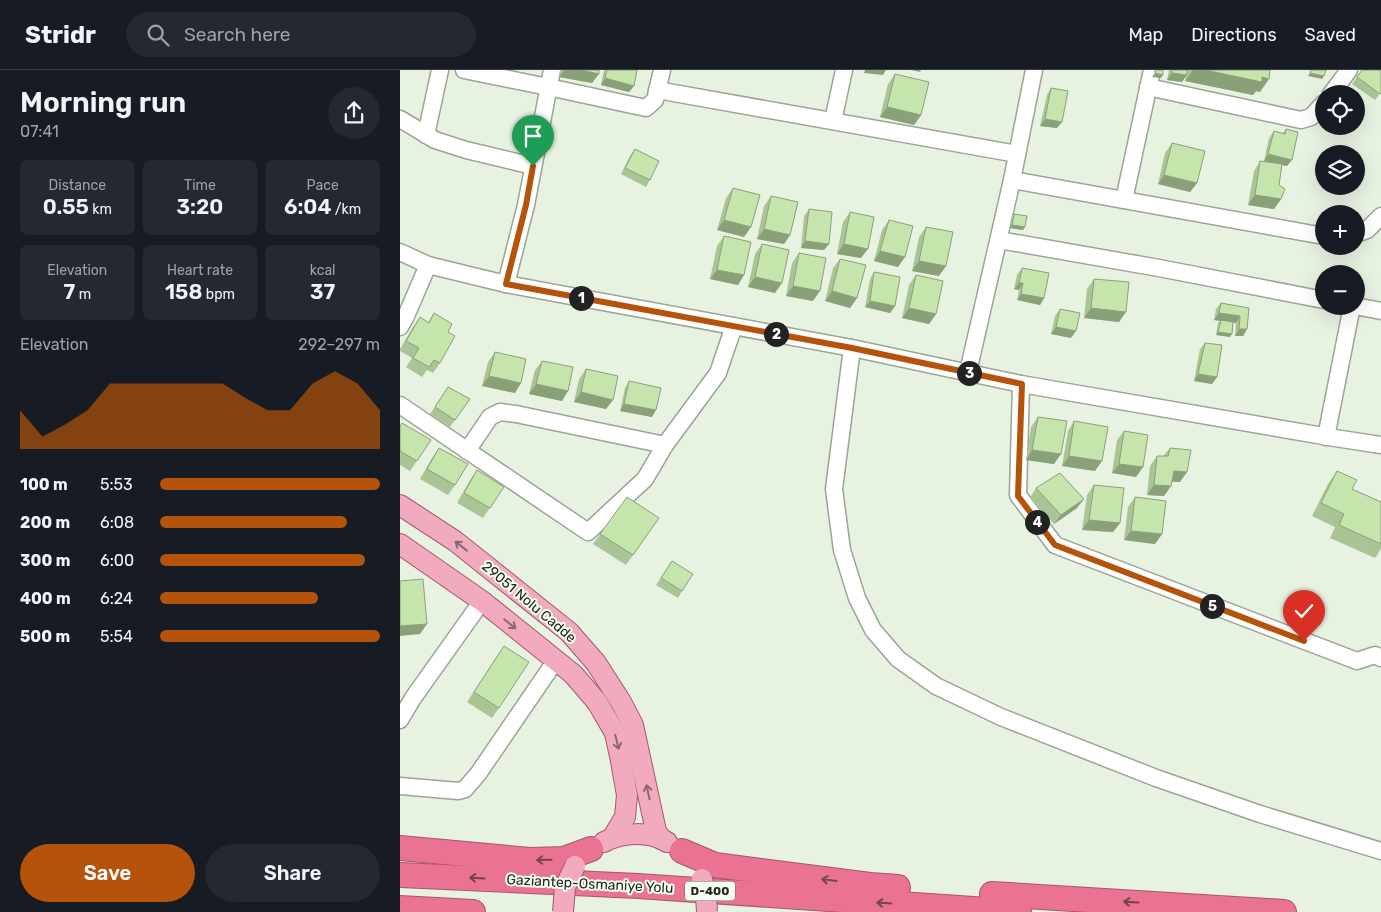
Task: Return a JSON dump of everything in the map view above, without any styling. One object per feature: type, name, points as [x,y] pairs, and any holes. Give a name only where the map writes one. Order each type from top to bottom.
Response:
[{"type":"highway","points":[[400,848],[530,860],[564,859],[591,849]]},
{"type":"highway","points":[[682,851],[715,864],[870,885],[1284,912]]},
{"type":"highway","name":"Gaziantep-Osmaniye Yolu","points":[[400,875],[638,886],[1020,912]]},
{"type":"highway","points":[[400,908],[473,912]]},
{"type":"main road","name":"29051 Nolu Cadde","points":[[400,505],[455,541],[569,632],[596,663],[633,725],[656,831],[661,839]]},
{"type":"main road","name":"29051 Nolu Cadde","points":[[400,544],[482,601],[556,660],[573,674],[597,702],[615,733],[627,795],[625,817],[613,837]]},
{"type":"main road","points":[[563,912],[565,888],[575,866],[591,849],[613,837],[637,834],[661,839],[682,851],[694,864],[702,879],[707,912]]},
{"type":"street","points":[[426,135],[440,70]]},
{"type":"street","points":[[464,70],[548,86],[646,108],[655,100],[662,70]]},
{"type":"street","points":[[506,284],[526,205],[552,70]]},
{"type":"street","points":[[833,121],[844,70]]},
{"type":"street","points":[[968,372],[1018,154],[1034,70]]},
{"type":"street","points":[[1124,200],[1152,70]]},
{"type":"street","points":[[1338,85],[1349,70]]},
{"type":"street","points":[[1148,87],[1301,120],[1311,117],[1315,113]]},
{"type":"street","points":[[658,90],[1018,154]]},
{"type":"street","points":[[400,120],[435,140],[466,150],[533,166]]},
{"type":"street","points":[[1012,180],[1315,234]]},
{"type":"street","points":[[1365,231],[1381,216]]},
{"type":"street","points":[[999,240],[1315,298]]},
{"type":"street","points":[[400,252],[428,265],[506,284],[852,348],[1022,384],[1381,445]]},
{"type":"street","points":[[400,327],[428,265]]},
{"type":"street","points":[[1365,308],[1381,311]]},
{"type":"street","points":[[1326,437],[1352,315]]},
{"type":"street","points":[[400,405],[588,532],[645,479],[665,445],[718,372],[734,326]]},
{"type":"street","points":[[852,348],[834,489],[842,550],[857,598],[873,630],[898,659],[936,686],[1001,717],[1156,778],[1260,814],[1381,851]]},
{"type":"street","points":[[1022,384],[1018,496],[1055,545],[1357,661],[1379,652]]},
{"type":"street","points":[[467,450],[490,417],[500,412],[665,445]]},
{"type":"street","points":[[400,720],[407,694],[482,601]]},
{"type":"street","points":[[400,786],[458,791],[465,789],[478,774],[556,660]]},
{"type":"building","points":[[581,70],[599,70],[599,74]]},
{"type":"building","points":[[607,70],[637,70],[634,86],[605,78]]},
{"type":"building","points":[[1155,70],[1163,70],[1163,75],[1155,73]]},
{"type":"building","points":[[1172,70],[1187,70],[1187,75],[1172,73]]},
{"type":"building","points":[[1205,70],[1270,70],[1269,79],[1262,77],[1262,82]]},
{"type":"building","points":[[1311,70],[1326,70],[1324,76],[1310,73]]},
{"type":"building","points":[[1362,70],[1381,70],[1380,94],[1357,77]]},
{"type":"building","points":[[895,74],[929,82],[921,115],[887,107]]},
{"type":"building","points":[[1051,88],[1068,91],[1062,122],[1045,119]]},
{"type":"building","points":[[1286,129],[1298,132],[1292,160],[1268,154],[1274,131],[1285,134]]},
{"type":"building","points":[[1172,143],[1205,151],[1197,183],[1164,175]]},
{"type":"building","points":[[635,149],[659,161],[650,180],[625,168]]},
{"type":"building","points":[[1260,161],[1282,164],[1279,185],[1285,189],[1281,199],[1255,195]]},
{"type":"building","points":[[733,188],[760,195],[751,227],[724,220]]},
{"type":"building","points":[[771,196],[798,202],[790,235],[764,229]]},
{"type":"building","points":[[809,209],[832,212],[829,244],[805,241]]},
{"type":"building","points":[[850,212],[874,217],[868,249],[844,244]]},
{"type":"building","points":[[1014,214],[1027,216],[1025,227],[1012,225]]},
{"type":"building","points":[[889,220],[913,226],[905,257],[880,251]]},
{"type":"building","points":[[926,227],[953,232],[946,266],[919,261]]},
{"type":"building","points":[[724,236],[751,242],[744,275],[717,270]]},
{"type":"building","points":[[762,244],[789,250],[782,283],[755,277]]},
{"type":"building","points":[[799,253],[826,258],[820,291],[793,286]]},
{"type":"building","points":[[840,259],[866,265],[857,298],[832,291]]},
{"type":"building","points":[[1022,268],[1049,273],[1044,298],[1021,294],[1023,283],[1019,283]]},
{"type":"building","points":[[874,272],[900,277],[895,306],[870,301]]},
{"type":"building","points":[[916,275],[943,281],[936,314],[909,308]]},
{"type":"building","points":[[1094,279],[1129,282],[1126,312],[1091,308]]},
{"type":"building","points":[[1221,303],[1249,308],[1247,329],[1239,329],[1240,316],[1219,313]]},
{"type":"building","points":[[1060,309],[1080,313],[1076,331],[1056,327]]},
{"type":"building","points":[[434,313],[452,324],[448,332],[455,336],[440,363],[434,360],[429,367],[413,358],[419,348],[406,341],[420,317],[429,323]]},
{"type":"building","points":[[1221,320],[1233,322],[1232,334],[1218,332]]},
{"type":"building","points":[[1205,343],[1222,345],[1217,377],[1198,374]]},
{"type":"building","points":[[495,352],[526,359],[521,383],[489,376]]},
{"type":"building","points":[[542,361],[573,367],[568,391],[536,384]]},
{"type":"building","points":[[586,369],[618,376],[613,400],[581,392]]},
{"type":"building","points":[[629,381],[661,388],[656,410],[624,404]]},
{"type":"building","points":[[448,387],[470,399],[455,420],[435,407]]},
{"type":"building","points":[[1038,417],[1067,421],[1061,454],[1032,450]]},
{"type":"building","points":[[1074,421],[1108,427],[1102,461],[1069,456]]},
{"type":"building","points":[[402,423],[431,440],[417,461],[400,451],[400,426]]},
{"type":"building","points":[[1124,431],[1148,435],[1143,467],[1119,464]]},
{"type":"building","points":[[439,448],[468,464],[455,485],[427,469]]},
{"type":"building","points":[[1170,448],[1191,450],[1187,472],[1174,471],[1171,486],[1154,485],[1157,456],[1168,456]]},
{"type":"building","points":[[477,470],[504,487],[490,508],[464,493]]},
{"type":"building","points":[[1337,471],[1357,480],[1352,489],[1381,502],[1381,544],[1339,525],[1344,514],[1321,503]]},
{"type":"building","points":[[1060,473],[1084,499],[1061,515],[1036,488]]},
{"type":"building","points":[[1094,485],[1124,488],[1120,523],[1089,520]]},
{"type":"building","points":[[627,497],[659,518],[633,555],[600,534]]},
{"type":"building","points":[[1135,497],[1166,501],[1162,534],[1131,531]]},
{"type":"building","points":[[672,561],[693,574],[682,591],[661,578]]},
{"type":"building","points":[[423,579],[427,624],[400,626],[400,581]]},
{"type":"building","points":[[504,646],[529,662],[499,708],[474,692]]},
{"type":"route","points":[[533,166],[526,205],[506,284],[852,348],[1022,384],[1018,496],[1055,545],[1304,641]]}]
